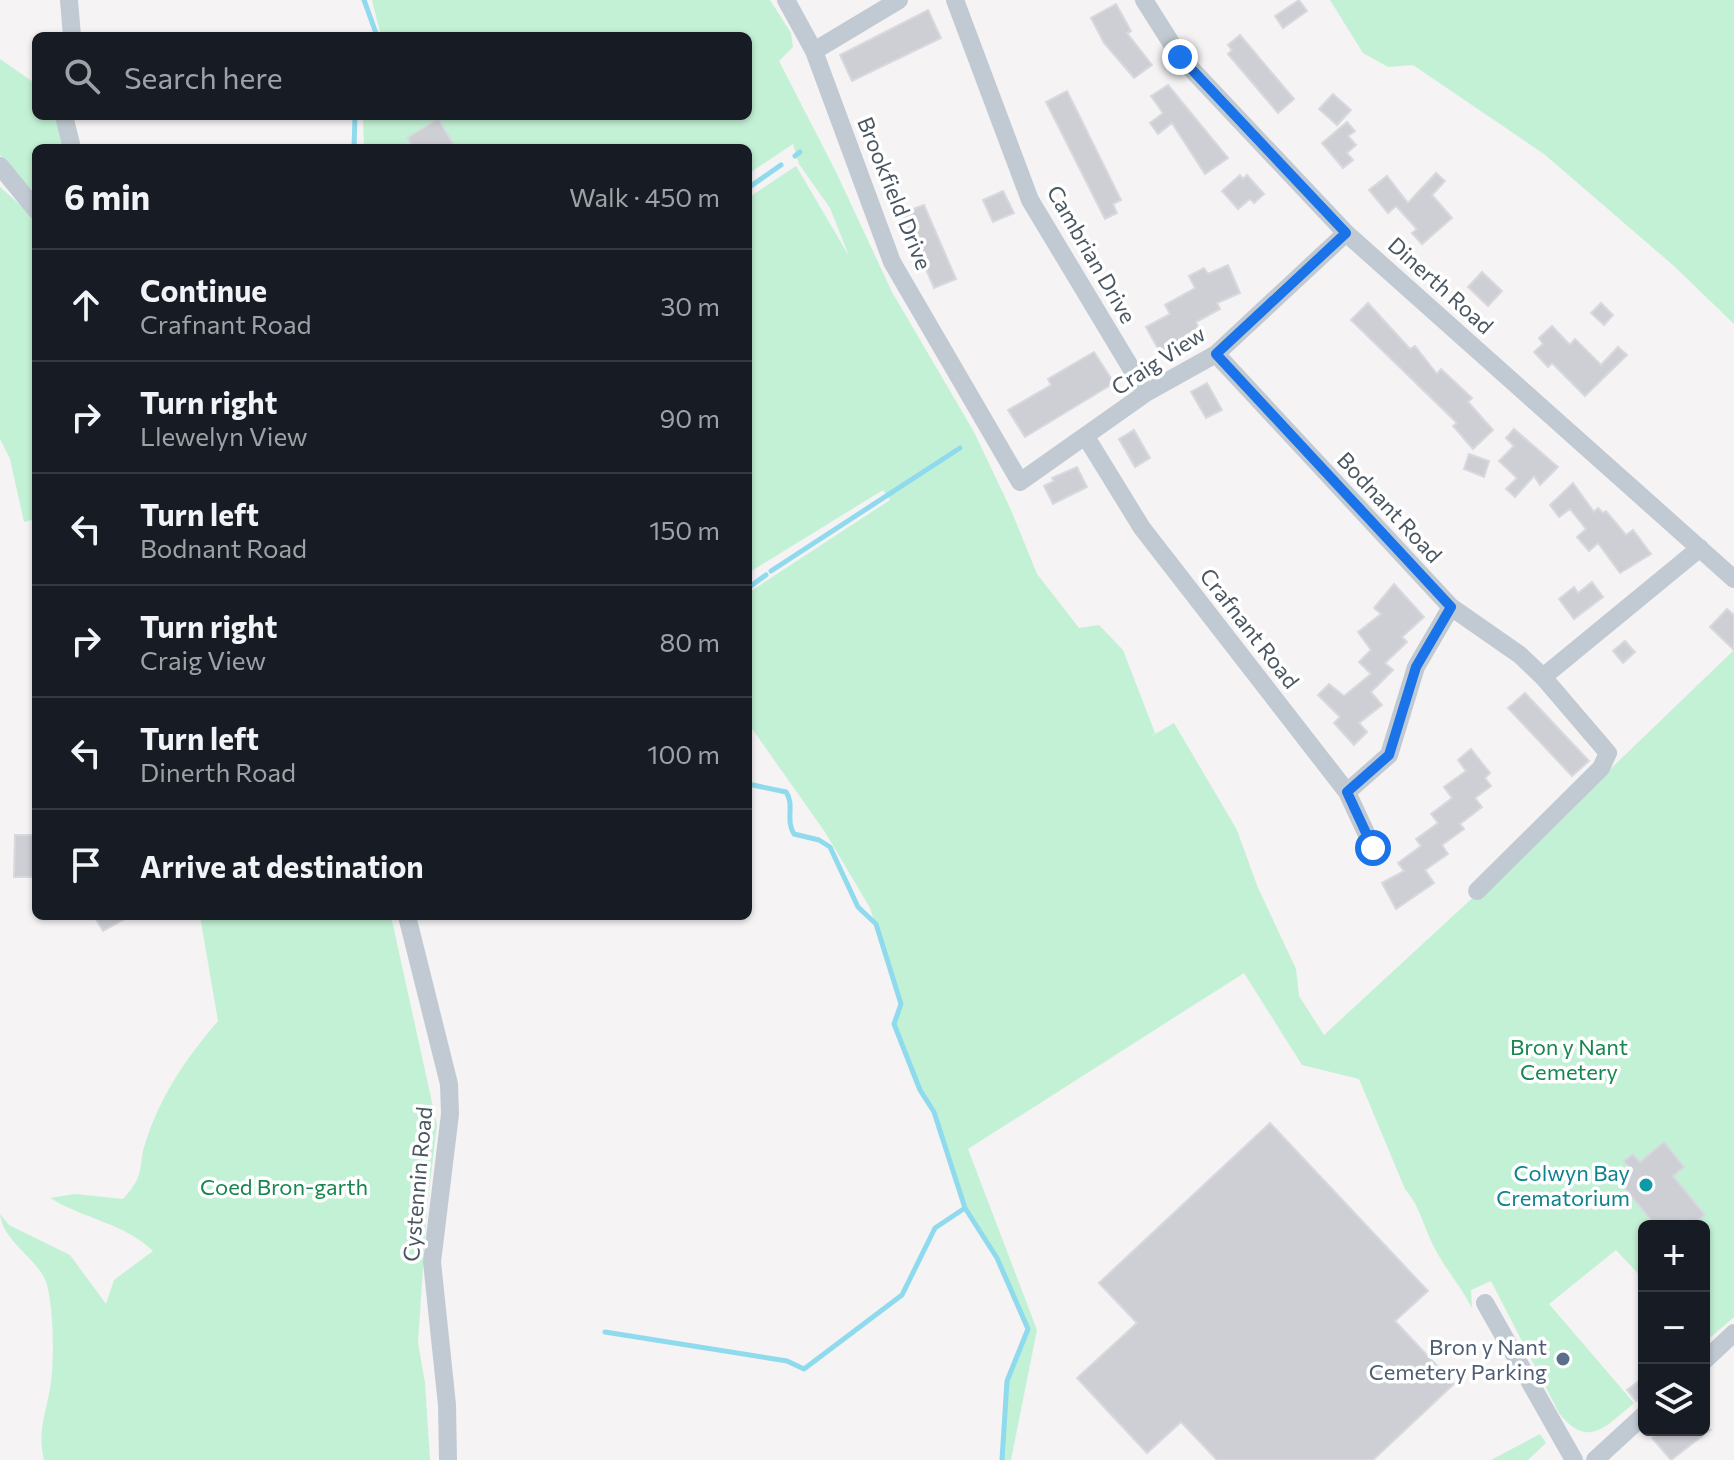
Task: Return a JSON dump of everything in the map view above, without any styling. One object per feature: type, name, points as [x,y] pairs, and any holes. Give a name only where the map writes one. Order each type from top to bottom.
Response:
[{"type":"street","points":[[69,0],[72,32]]},
{"type":"street","name":"Brookfield Drive","points":[[786,0],[814,51],[892,262],[1020,482]]},
{"type":"street","points":[[814,51],[899,0]]},
{"type":"street","name":"Cambrian Drive","points":[[955,0],[1030,200],[1146,393]]},
{"type":"street","name":"Dinerth Road","points":[[1144,0],[1180,57],[1346,233],[1734,579]]},
{"type":"street","points":[[65,120],[71,144]]},
{"type":"street","points":[[0,166],[32,205]]},
{"type":"street","name":"Craig View","points":[[1020,482],[1146,393],[1216,354],[1346,233]]},
{"type":"street","name":"Bodnant Road","points":[[1216,354],[1451,607],[1520,655],[1543,677],[1609,758],[1477,891]]},
{"type":"street","name":"Crafnant Road","points":[[1086,437],[1142,528],[1347,792],[1373,848]]},
{"type":"street","points":[[1543,677],[1700,548]]},
{"type":"street","points":[[1347,792],[1389,755],[1416,667],[1451,607]]},
{"type":"street","name":"Cystennin Road","points":[[408,920],[449,1084],[450,1114],[432,1262],[447,1405],[448,1460]]},
{"type":"street","points":[[1485,1303],[1574,1460]]},
{"type":"street","points":[[1710,1355],[1734,1333]]},
{"type":"street","points":[[1595,1460],[1638,1421]]},
{"type":"green space","name":"Bron y Nant Cemetery","points":[[372,0],[770,0],[791,33],[793,47],[779,61],[836,172],[892,292],[974,432],[1037,574],[1079,628],[1099,625],[1123,650],[1155,733],[1148,738],[1174,723],[1237,830],[1258,888],[1296,969],[1299,996],[1324,1035],[1572,806],[1734,650],[1734,1317],[1710,1338],[1710,1220],[1638,1220],[1638,1274],[1616,1250],[1549,1304],[1634,1403],[1606,1426],[1588,1432],[1579,1430],[1559,1413],[1491,1281],[1471,1290],[1472,1308],[1430,1240],[1359,1079],[1302,1065],[1244,973],[968,1149],[1037,1330],[1011,1460],[1002,1460],[1007,1381],[1028,1329],[997,1258],[965,1208],[934,1112],[920,1090],[894,1024],[901,1004],[870,908],[825,832],[752,729],[752,590],[890,500],[883,490],[752,571],[752,195],[796,166],[849,256],[830,208],[799,164],[793,144],[752,171],[752,144],[364,144],[363,120],[752,120],[752,32],[380,32]]},
{"type":"green space","points":[[1330,0],[1734,0],[1734,324],[1674,266],[1544,154],[1413,65],[1388,67],[1363,53]]},
{"type":"green space","points":[[0,59],[32,81],[32,120],[62,120],[72,144],[32,144],[32,196],[0,155]]},
{"type":"green space","points":[[0,187],[32,215],[32,520],[24,522],[10,459],[0,439]]},
{"type":"green space","name":"Coed Bron-garth","points":[[201,920],[392,920],[437,1125],[427,1207],[418,1343],[425,1383],[430,1460],[44,1460],[42,1434],[53,1355],[49,1296],[43,1276],[8,1234],[0,1214],[9,1225],[70,1255],[106,1304],[114,1280],[153,1251],[117,1227],[50,1198],[75,1194],[123,1199],[136,1182],[153,1121],[168,1090],[218,1021]]},
{"type":"green space","points":[[1540,1434],[1546,1443],[1528,1460],[1491,1460]]},
{"type":"building","points":[[1299,0],[1307,11],[1283,28],[1275,16]]},
{"type":"building","points":[[1116,4],[1131,31],[1127,33],[1152,65],[1134,78],[1104,43],[1091,18]]},
{"type":"building","points":[[928,10],[941,38],[852,81],[840,55]]},
{"type":"building","points":[[1240,35],[1294,99],[1278,113],[1228,54],[1232,50],[1228,45]]},
{"type":"building","points":[[1168,85],[1228,158],[1205,174],[1172,123],[1158,134],[1150,123],[1163,113],[1151,96]]},
{"type":"building","points":[[1067,91],[1121,200],[1113,204],[1117,213],[1105,219],[1046,102]]},
{"type":"building","points":[[1333,94],[1351,110],[1337,125],[1319,109]]},
{"type":"building","points":[[439,120],[454,144],[411,144],[407,138]]},
{"type":"building","points":[[1347,122],[1355,131],[1348,136],[1356,145],[1347,153],[1353,160],[1343,168],[1322,143]]},
{"type":"building","points":[[1436,173],[1445,181],[1432,195],[1452,218],[1422,244],[1412,233],[1417,229],[1396,206],[1388,213],[1369,190],[1387,176],[1408,203]]},
{"type":"building","points":[[1240,175],[1243,179],[1247,175],[1264,194],[1254,203],[1250,199],[1238,209],[1222,191]]},
{"type":"building","points":[[1003,191],[1014,213],[993,222],[983,200]]},
{"type":"building","points":[[924,205],[956,279],[934,288],[902,213]]},
{"type":"building","points":[[1228,265],[1240,293],[1217,303],[1220,309],[1196,322],[1198,327],[1161,354],[1146,327],[1170,314],[1165,305],[1195,288],[1189,276],[1204,268],[1208,274]]},
{"type":"building","points":[[1482,272],[1502,291],[1488,306],[1468,287]]},
{"type":"building","points":[[1368,303],[1410,349],[1415,346],[1437,374],[1441,369],[1472,398],[1468,402],[1493,430],[1473,449],[1453,426],[1457,423],[1351,320]]},
{"type":"building","points":[[1601,303],[1613,315],[1604,325],[1591,313]]},
{"type":"building","points":[[1552,326],[1570,345],[1575,339],[1601,365],[1618,347],[1627,355],[1585,396],[1552,363],[1548,367],[1534,352],[1543,344],[1539,338]]},
{"type":"building","points":[[1094,352],[1114,383],[1025,437],[1008,410],[1051,385],[1048,379]]},
{"type":"building","points":[[1207,383],[1222,410],[1206,418],[1191,392]]},
{"type":"building","points":[[1514,429],[1558,467],[1540,485],[1534,476],[1515,497],[1506,489],[1517,478],[1499,461],[1514,446],[1506,438]]},
{"type":"building","points":[[1134,430],[1150,458],[1135,467],[1119,439]]},
{"type":"building","points":[[1469,454],[1489,461],[1484,477],[1464,469]]},
{"type":"building","points":[[1077,467],[1087,487],[1053,504],[1044,486],[1054,481],[1052,478]]},
{"type":"building","points":[[1573,483],[1594,512],[1598,508],[1603,513],[1606,511],[1626,535],[1633,530],[1651,554],[1620,573],[1598,543],[1589,551],[1577,537],[1586,529],[1570,509],[1559,517],[1550,505]]},
{"type":"building","points":[[1592,582],[1603,597],[1574,619],[1559,599],[1574,587],[1578,593]]},
{"type":"building","points":[[1394,584],[1424,617],[1402,637],[1407,642],[1385,663],[1393,670],[1371,692],[1382,705],[1359,723],[1367,732],[1354,745],[1334,723],[1340,717],[1318,695],[1329,684],[1344,696],[1371,674],[1359,662],[1371,650],[1358,632],[1381,614],[1374,608]]},
{"type":"building","points":[[1727,609],[1734,615],[1734,650],[1710,627]]},
{"type":"building","points":[[1625,641],[1635,652],[1623,663],[1613,651]]},
{"type":"building","points":[[1525,693],[1589,761],[1572,776],[1508,708]]},
{"type":"building","points":[[1471,749],[1490,773],[1485,778],[1491,786],[1475,798],[1482,807],[1460,824],[1464,829],[1442,845],[1448,854],[1425,870],[1434,883],[1396,909],[1382,883],[1404,871],[1398,863],[1421,846],[1416,839],[1438,823],[1431,814],[1452,798],[1444,787],[1466,771],[1458,760]]},
{"type":"building","points":[[15,835],[32,835],[32,877],[14,877]]},
{"type":"building","points":[[96,920],[123,920],[103,931]]},
{"type":"building","points":[[1270,1123],[1428,1291],[1395,1321],[1454,1384],[1373,1460],[1217,1460],[1181,1422],[1147,1453],[1077,1378],[1137,1323],[1099,1283]]},
{"type":"building","name":"Colwyn Bay Crematorium","points":[[1664,1142],[1684,1167],[1673,1176],[1705,1215],[1699,1220],[1651,1220],[1618,1180],[1630,1169],[1624,1161],[1633,1154],[1640,1162]]},
{"type":"building","points":[[1638,1382],[1638,1400],[1636,1401],[1627,1390]]},
{"type":"building","points":[[1654,1436],[1702,1436],[1671,1460],[1652,1438]]},
{"type":"waterway","points":[[364,0],[376,32]]},
{"type":"waterway","points":[[354,144],[355,120]]},
{"type":"waterway","points":[[795,156],[800,152]]},
{"type":"waterway","points":[[752,185],[781,165]]},
{"type":"waterway","points":[[771,571],[960,448]]},
{"type":"waterway","points":[[752,585],[766,575]]},
{"type":"waterway","points":[[752,785],[786,792],[794,834],[819,840],[830,847],[858,907],[876,924],[901,1004],[894,1024],[920,1090],[934,1112],[965,1208],[997,1258],[1028,1329],[1007,1381],[1002,1460]]},
{"type":"waterway","points":[[605,1332],[787,1361],[804,1369],[902,1295],[935,1228],[965,1208]]},
{"type":"place","name":"Colwyn Bay Crematorium","points":[[1646,1185]]},
{"type":"place","name":"Bron y Nant Cemetery Parking","points":[[1563,1359]]},
{"type":"route","points":[[1180,57],[1276,163],[1346,233],[1216,354],[1451,607],[1416,667],[1389,755],[1347,792],[1373,848]]}]
